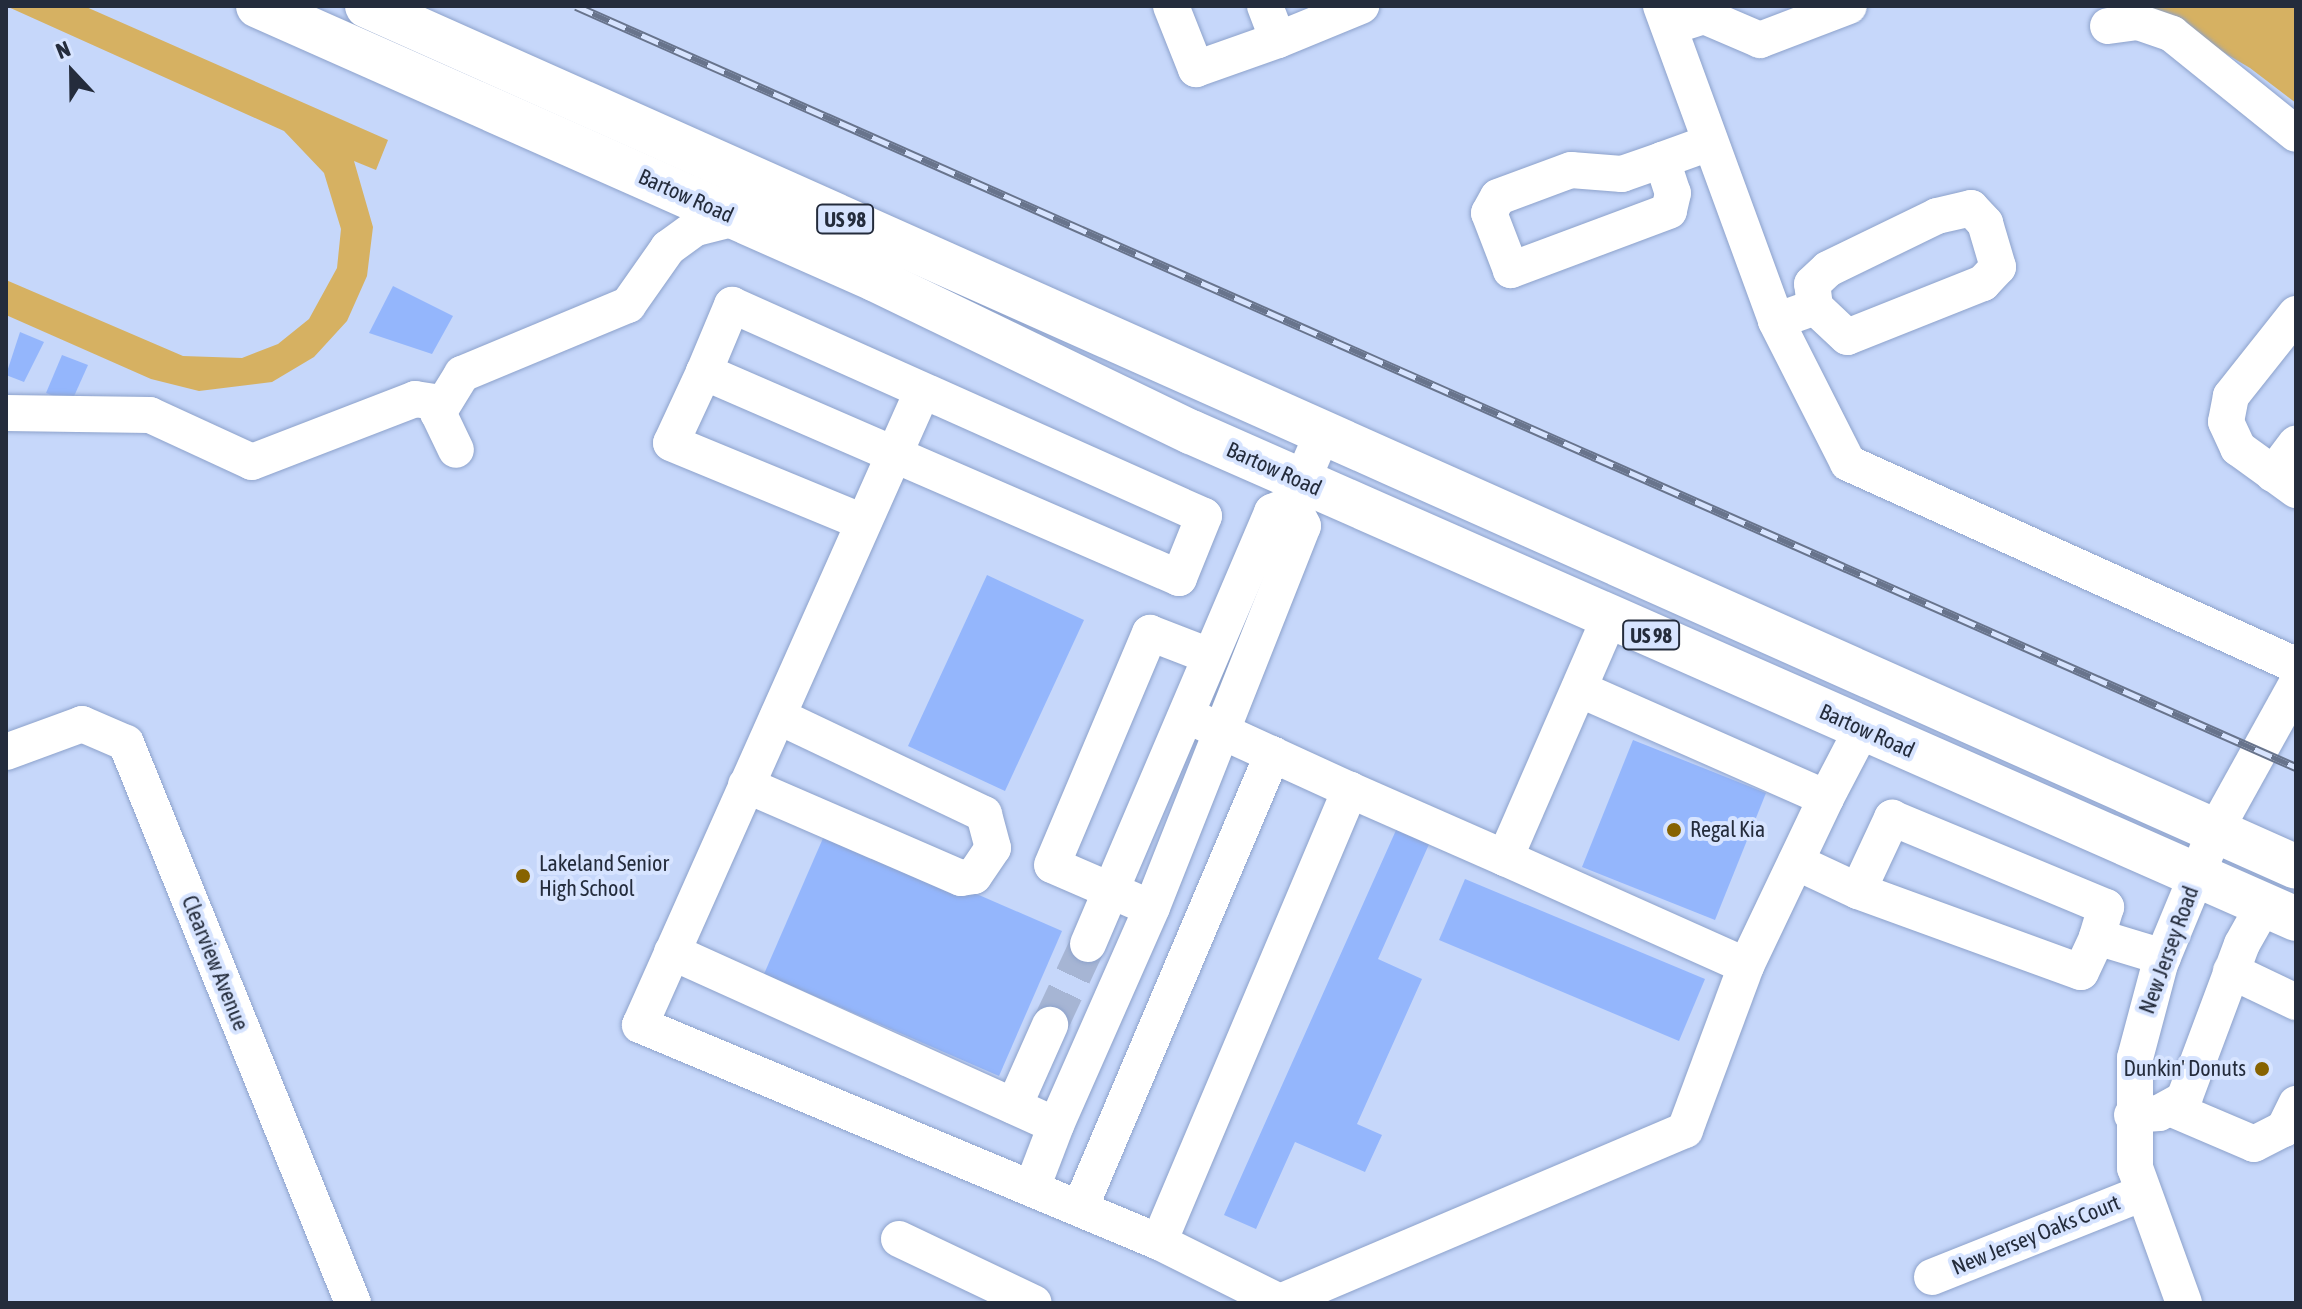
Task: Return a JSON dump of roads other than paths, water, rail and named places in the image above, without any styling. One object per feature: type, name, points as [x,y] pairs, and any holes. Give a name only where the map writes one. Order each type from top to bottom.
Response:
[{"type":"main road","name":"Bartow Road","points":[[258,6],[736,218],[1297,493],[1610,617],[2280,912]]},
{"type":"main road","name":"Bartow Road","points":[[367,6],[1321,437],[2296,867]]},
{"type":"street","points":[[1171,6],[1196,69],[1361,6]]},
{"type":"street","points":[[1265,6],[1278,40]]},
{"type":"street","points":[[1849,6],[1760,40],[1705,11],[1665,16],[1776,321],[1848,463],[2296,665]]},
{"type":"street","points":[[2108,26],[2138,22],[2172,34],[2296,134]]},
{"type":"street","points":[[1662,160],[1673,193],[1669,211],[1511,270],[1489,213],[1498,197],[1571,170],[1622,174],[1709,143]]},
{"type":"street","points":[[1971,208],[1985,223],[1998,267],[1983,283],[1847,337],[1815,307],[1812,284],[1828,269],[1937,216],[1971,208]]},
{"type":"street","points":[[438,413],[462,374],[628,305],[668,248],[696,228],[736,218]]},
{"type":"street","points":[[704,372],[1179,578],[1204,516],[732,305],[671,443],[863,522]]},
{"type":"street","points":[[1776,321],[1815,307]]},
{"type":"street","points":[[2296,314],[2231,396],[2226,422],[2238,448],[2284,482],[2296,444]]},
{"type":"street","points":[[922,392],[640,1025],[1159,1242],[1279,1303],[1685,1130],[1746,966],[1862,729]]},
{"type":"street","points":[[6,413],[150,415],[252,462],[415,399],[433,402],[456,450]]},
{"type":"street","points":[[1088,944],[1186,715],[1207,655],[1272,512],[1297,493],[1321,437]]},
{"type":"street","points":[[1032,1188],[1056,1125],[1152,907],[1303,526],[1297,493]]},
{"type":"street","points":[[1505,858],[1610,617]]},
{"type":"street","points":[[1152,907],[1112,893],[1052,865],[1150,633],[1207,655]]},
{"type":"street","name":"New Jersey Road","points":[[2184,1303],[2141,1194],[2132,1115],[2135,1058],[2163,957],[2215,831],[2296,685]]},
{"type":"street","points":[[1579,689],[1826,798]]},
{"type":"street","points":[[1186,715],[1746,966]]},
{"type":"street","points":[[746,785],[961,878],[974,876],[993,848],[984,814],[778,716]]},
{"type":"street","name":"Clearview Avenue","points":[[6,752],[82,724],[126,743],[353,1303]]},
{"type":"street","points":[[1080,1208],[1273,754]]},
{"type":"street","points":[[1159,1242],[1350,790]]},
{"type":"street","points":[[1796,862],[1858,891],[2081,972],[2106,907],[1892,818],[1858,891]]},
{"type":"street","points":[[2172,1109],[2189,1087],[2231,971],[2280,912]]},
{"type":"street","points":[[2097,937],[2163,957]]},
{"type":"street","points":[[672,952],[1056,1125]]},
{"type":"street","points":[[2231,971],[2296,1002]]},
{"type":"street","points":[[1014,1106],[1050,1025]]},
{"type":"street","points":[[2132,1115],[2172,1109],[2254,1144],[2284,1129],[2296,1104]]},
{"type":"street","name":"New Jersey Oaks Court","points":[[1932,1277],[2141,1194]]},
{"type":"street","points":[[899,1239],[1034,1303]]},
{"type":"tunnel","points":[[1050,1025],[1088,944]]},
{"type":"railway","points":[[576,6],[2296,767]]},
{"type":"place","name":"Regal Kia","points":[[1674,830]]},
{"type":"place","name":"Lakeland Senior High School","points":[[523,876]]},
{"type":"place","name":"Dunkin' Donuts","points":[[2262,1069]]}]
